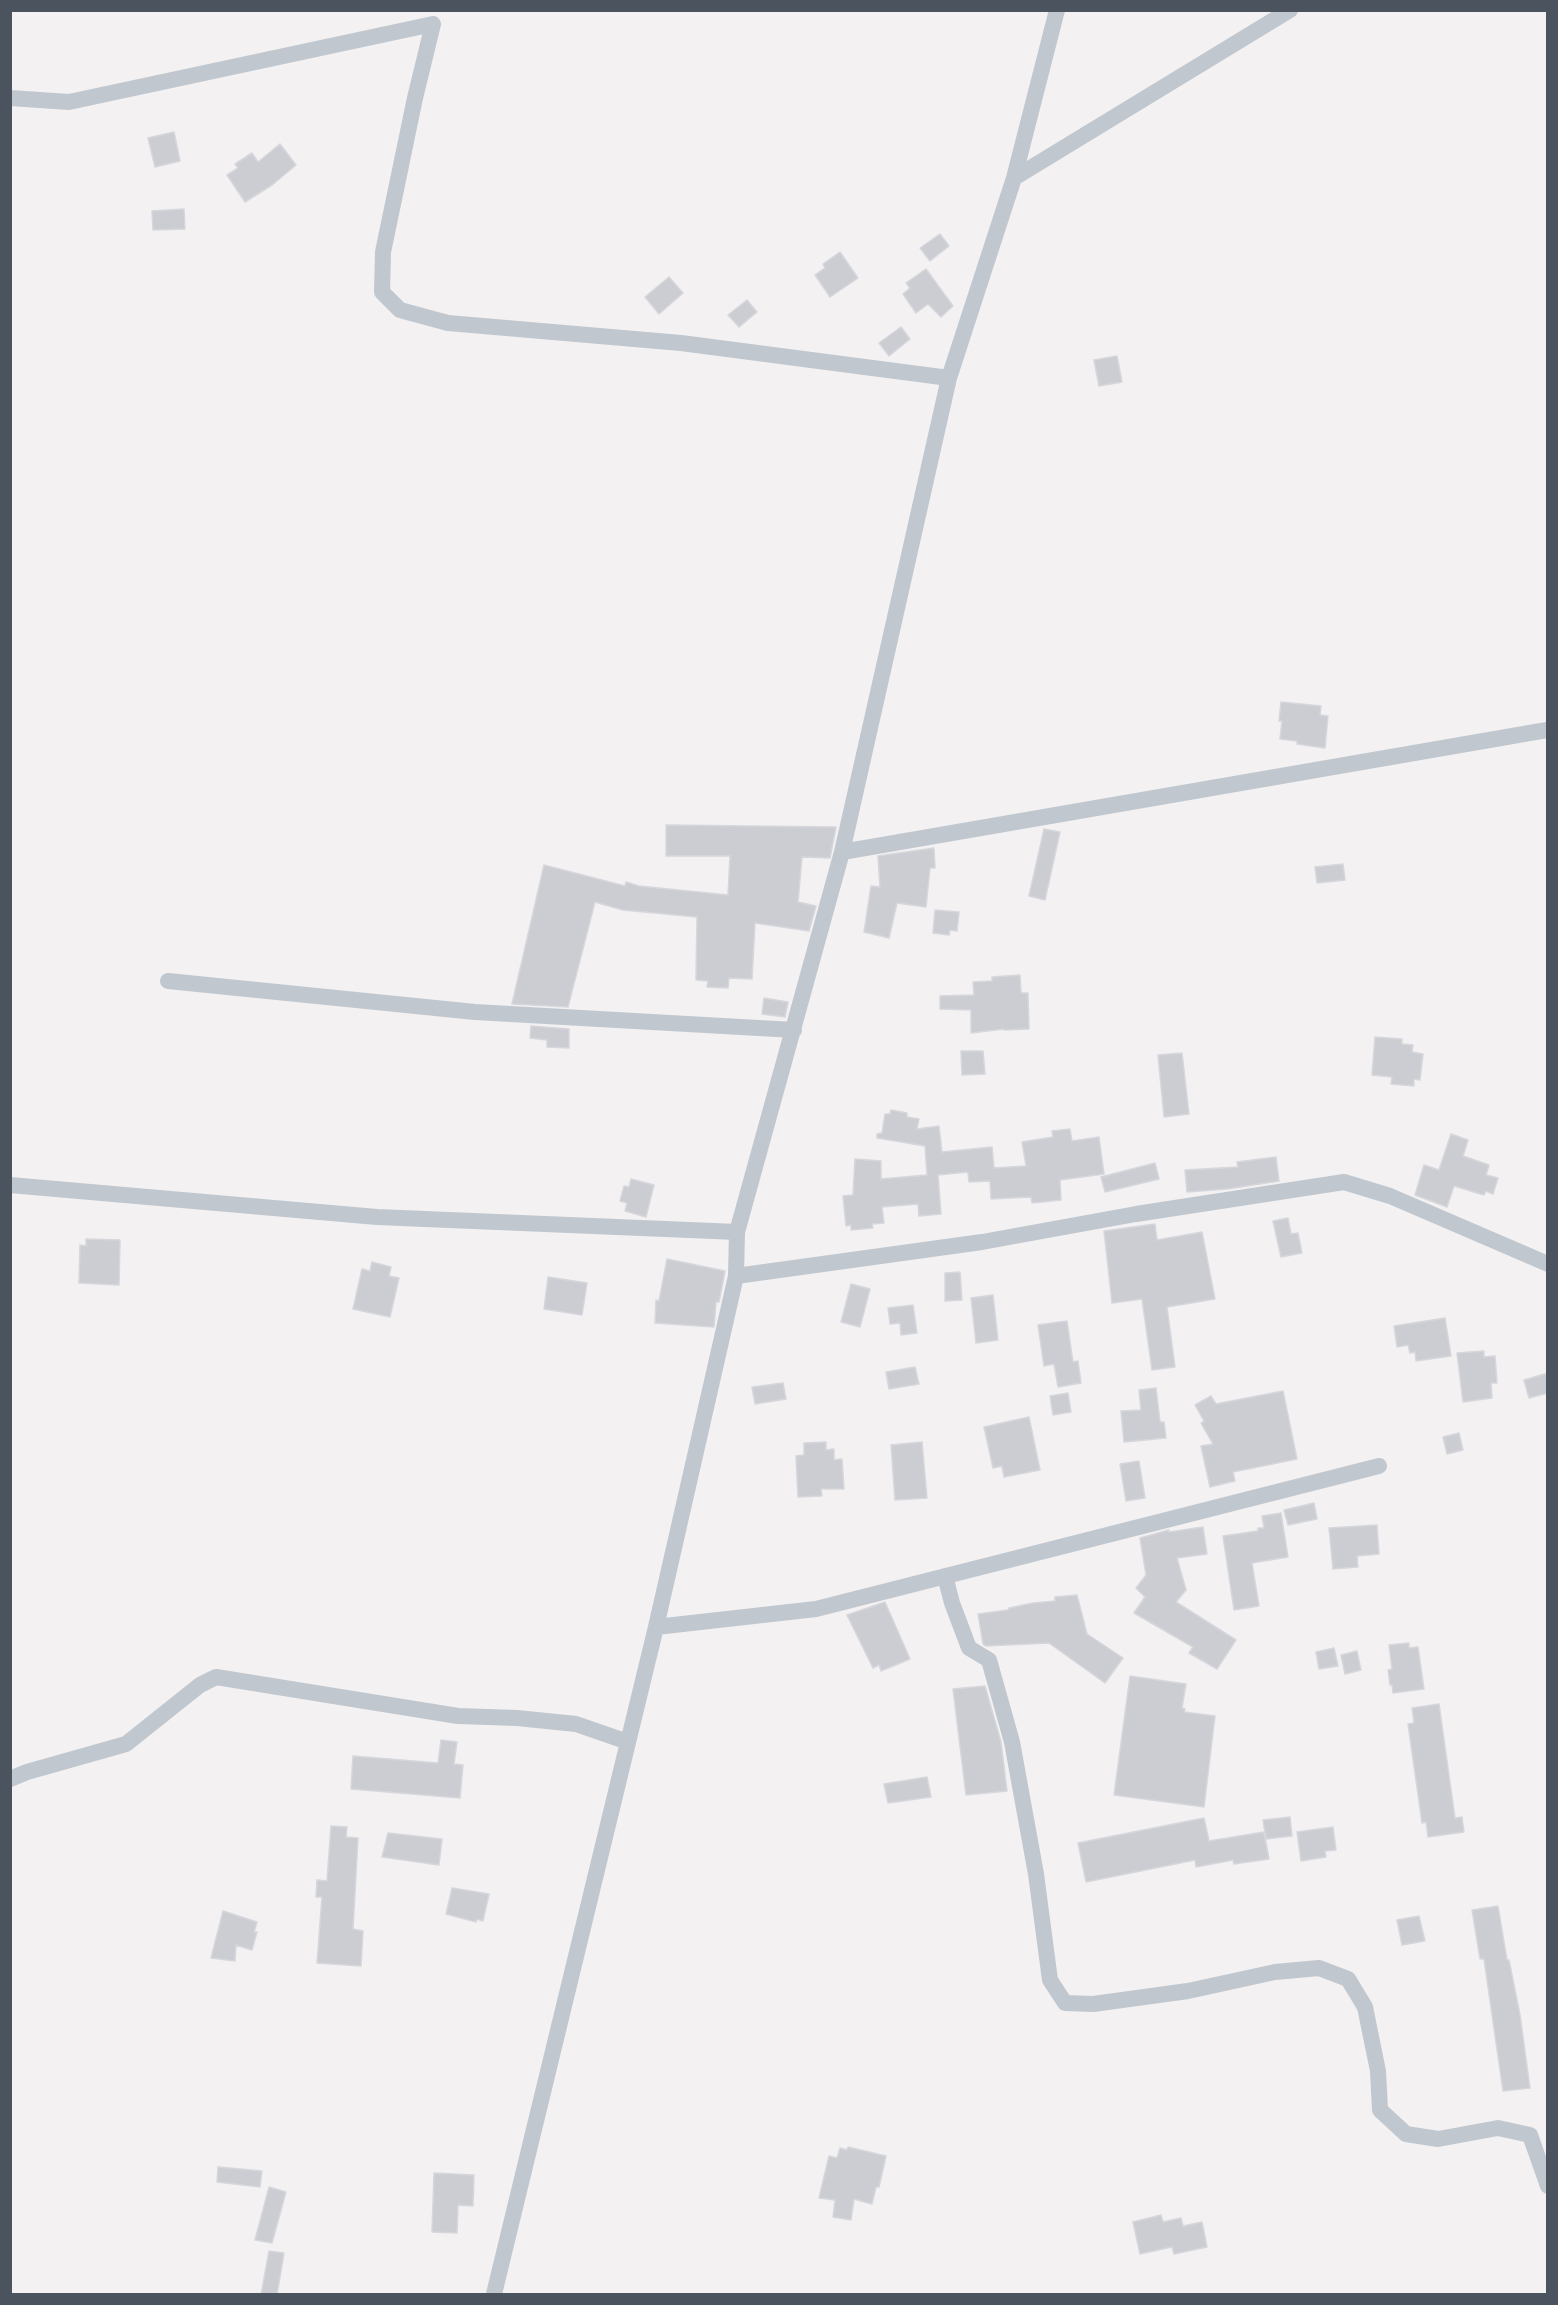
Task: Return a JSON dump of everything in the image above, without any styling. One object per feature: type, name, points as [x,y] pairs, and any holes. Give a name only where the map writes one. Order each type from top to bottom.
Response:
[{"type":"street","points":[[494,2295],[656,1626],[736,1276],[737,1232],[842,852],[949,378],[1014,178],[1057,10]]},
{"type":"street","points":[[1014,178],[1290,10]]},
{"type":"street","points":[[10,98],[69,102],[433,24],[383,252],[382,292],[400,310],[448,323],[681,343],[949,378]]},
{"type":"street","points":[[842,852],[1547,730]]},
{"type":"street","points":[[168,981],[475,1012],[794,1030]]},
{"type":"street","points":[[736,1276],[982,1242],[1136,1214],[1344,1182],[1390,1196],[1548,1264]]},
{"type":"street","points":[[10,1185],[377,1216],[737,1232]]},
{"type":"street","points":[[656,1626],[816,1609],[1379,1466]]},
{"type":"street","points":[[945,1576],[952,1604],[969,1648],[989,1660],[1012,1742],[1036,1874],[1050,1980],[1065,2003],[1093,2004],[1188,1991],[1275,1972],[1319,1968],[1348,1979],[1365,2007],[1378,2071],[1380,2110],[1406,2134],[1438,2139],[1498,2128],[1530,2135],[1548,2186]]},
{"type":"street","points":[[10,1779],[126,1744],[200,1685],[216,1677],[458,1716],[517,1718],[576,1724],[628,1742]]},
{"type":"building","points":[[174,132],[180,161],[155,167],[148,138]]},
{"type":"building","points":[[280,144],[296,165],[272,185],[245,202],[227,175],[238,168],[235,164],[252,153],[258,162]]},
{"type":"building","points":[[184,209],[185,229],[153,230],[152,211]]},
{"type":"building","points":[[940,234],[949,246],[930,261],[920,248]]},
{"type":"building","points":[[840,252],[858,278],[830,297],[815,275],[825,268],[823,264]]},
{"type":"building","points":[[926,269],[953,306],[941,317],[928,304],[916,313],[903,294],[910,288],[906,283]]},
{"type":"building","points":[[669,277],[683,293],[659,314],[645,297]]},
{"type":"building","points":[[747,300],[757,312],[739,327],[728,315]]},
{"type":"building","points":[[901,327],[910,339],[889,356],[879,343]]},
{"type":"building","points":[[1117,356],[1122,382],[1099,386],[1094,360]]},
{"type":"building","points":[[1281,702],[1321,706],[1320,715],[1328,716],[1325,748],[1280,739]]},
{"type":"building","points":[[666,825],[836,827],[830,858],[802,857],[798,902],[816,906],[809,931],[755,923],[752,979],[729,978],[728,988],[707,987],[708,981],[696,980],[697,917],[623,910],[595,902],[568,1007],[512,1004],[544,865],[625,886],[626,882],[639,886],[728,895],[730,856],[666,856]]},
{"type":"building","points":[[1044,829],[1060,832],[1045,900],[1029,896]]},
{"type":"building","points":[[934,848],[935,868],[930,868],[926,907],[897,903],[889,938],[864,932],[871,886],[880,887],[878,856]]},
{"type":"building","points":[[1343,864],[1345,880],[1317,883],[1315,867]]},
{"type":"building","points":[[935,910],[959,912],[957,931],[950,930],[949,935],[933,933]]},
{"type":"building","points":[[1020,975],[1021,993],[1028,993],[1029,1029],[971,1033],[971,1010],[940,1009],[940,996],[974,995],[973,982],[992,981],[992,977]]},
{"type":"building","points":[[764,998],[788,1002],[785,1017],[762,1014]]},
{"type":"building","points":[[531,1026],[569,1029],[569,1048],[547,1047],[547,1040],[530,1038]]},
{"type":"building","points":[[1375,1037],[1402,1039],[1402,1044],[1413,1045],[1412,1052],[1423,1054],[1420,1080],[1414,1079],[1414,1086],[1391,1084],[1392,1077],[1372,1075]]},
{"type":"building","points":[[961,1051],[983,1051],[985,1074],[962,1075]]},
{"type":"building","points":[[1182,1053],[1189,1114],[1164,1117],[1158,1055]]},
{"type":"building","points":[[891,1110],[907,1113],[907,1117],[919,1119],[917,1129],[939,1126],[942,1152],[992,1147],[994,1168],[1026,1166],[1022,1142],[1053,1137],[1052,1131],[1070,1129],[1072,1141],[1099,1137],[1104,1174],[1060,1180],[1061,1200],[1032,1203],[1031,1197],[991,1199],[990,1181],[969,1182],[968,1172],[938,1175],[941,1214],[919,1216],[918,1204],[882,1207],[884,1223],[872,1224],[873,1228],[851,1230],[851,1225],[846,1226],[843,1196],[853,1195],[855,1159],[881,1161],[881,1179],[927,1175],[925,1146],[877,1138],[877,1134],[882,1133],[885,1114],[890,1114]]},
{"type":"building","points":[[1451,1134],[1468,1140],[1463,1156],[1489,1165],[1486,1175],[1498,1178],[1493,1194],[1486,1191],[1484,1195],[1454,1186],[1447,1207],[1415,1195],[1424,1165],[1439,1170]]},
{"type":"building","points":[[1276,1157],[1279,1181],[1187,1192],[1185,1170],[1238,1167],[1237,1162]]},
{"type":"building","points":[[1155,1163],[1159,1179],[1105,1192],[1101,1177]]},
{"type":"building","points":[[631,1179],[654,1185],[646,1217],[625,1211],[627,1203],[620,1201],[624,1186],[629,1187]]},
{"type":"building","points":[[1288,1218],[1291,1234],[1298,1233],[1302,1253],[1281,1257],[1273,1221]]},
{"type":"building","points":[[1155,1224],[1157,1240],[1202,1232],[1215,1299],[1167,1307],[1175,1367],[1152,1370],[1142,1299],[1112,1303],[1104,1231]]},
{"type":"building","points":[[86,1239],[120,1240],[119,1285],[79,1283],[80,1245],[86,1246]]},
{"type":"building","points":[[667,1259],[725,1271],[719,1302],[716,1302],[714,1327],[655,1323],[656,1300],[659,1301]]},
{"type":"building","points":[[372,1262],[391,1267],[389,1276],[399,1278],[390,1317],[353,1309],[362,1269],[370,1271]]},
{"type":"building","points":[[960,1272],[962,1300],[945,1301],[945,1273]]},
{"type":"building","points":[[548,1277],[587,1283],[582,1315],[544,1309]]},
{"type":"building","points":[[851,1284],[870,1289],[860,1327],[841,1322]]},
{"type":"building","points":[[993,1295],[998,1340],[976,1343],[971,1298]]},
{"type":"building","points":[[913,1305],[917,1333],[901,1335],[900,1323],[890,1324],[888,1308]]},
{"type":"building","points":[[1445,1318],[1451,1356],[1416,1361],[1415,1352],[1410,1353],[1408,1345],[1397,1347],[1394,1326]]},
{"type":"building","points":[[1067,1321],[1073,1362],[1078,1361],[1081,1383],[1058,1387],[1054,1364],[1044,1366],[1038,1325]]},
{"type":"building","points":[[1484,1351],[1484,1357],[1495,1356],[1497,1383],[1491,1383],[1492,1398],[1463,1402],[1457,1353]]},
{"type":"building","points":[[915,1367],[919,1384],[889,1389],[886,1372]]},
{"type":"building","points":[[1548,1373],[1548,1393],[1529,1398],[1524,1380]]},
{"type":"building","points":[[783,1383],[786,1399],[755,1404],[752,1387]]},
{"type":"building","points":[[1156,1388],[1160,1422],[1164,1422],[1166,1438],[1124,1442],[1121,1411],[1141,1410],[1139,1390]]},
{"type":"building","points":[[1283,1391],[1297,1459],[1233,1472],[1235,1481],[1210,1487],[1201,1446],[1213,1444],[1201,1423],[1204,1421],[1195,1405],[1211,1396],[1216,1404]]},
{"type":"building","points":[[1068,1393],[1071,1412],[1053,1415],[1050,1396]]},
{"type":"building","points":[[1029,1417],[1040,1470],[1004,1477],[1002,1466],[993,1468],[984,1427]]},
{"type":"building","points":[[1459,1433],[1463,1450],[1447,1454],[1443,1437]]},
{"type":"building","points":[[826,1442],[826,1450],[834,1449],[834,1460],[842,1459],[844,1489],[821,1489],[822,1496],[798,1497],[796,1456],[804,1455],[804,1443]]},
{"type":"building","points":[[922,1442],[927,1498],[895,1500],[891,1445]]},
{"type":"building","points":[[1139,1461],[1145,1498],[1126,1501],[1120,1464]]},
{"type":"building","points":[[1314,1503],[1317,1519],[1288,1525],[1284,1510]]},
{"type":"building","points":[[1281,1513],[1288,1557],[1252,1563],[1259,1606],[1234,1610],[1223,1536],[1258,1531],[1258,1528],[1264,1528],[1262,1516]]},
{"type":"building","points":[[1377,1525],[1379,1554],[1357,1556],[1358,1567],[1333,1569],[1329,1528]]},
{"type":"building","points":[[1203,1527],[1207,1554],[1177,1558],[1186,1590],[1176,1602],[1236,1640],[1217,1669],[1189,1653],[1193,1647],[1134,1613],[1145,1597],[1136,1588],[1146,1575],[1140,1538],[1169,1530],[1169,1532]]},
{"type":"building","points":[[1077,1595],[1087,1634],[1123,1658],[1105,1683],[1049,1643],[986,1646],[983,1644],[978,1614],[1055,1601],[1055,1597]]},
{"type":"building","points":[[885,1602],[910,1659],[881,1671],[879,1665],[873,1668],[847,1615]]},
{"type":"building","points":[[1409,1643],[1409,1648],[1418,1647],[1424,1689],[1393,1693],[1388,1670],[1392,1669],[1389,1645]]},
{"type":"building","points":[[1334,1648],[1338,1666],[1319,1669],[1316,1652]]},
{"type":"building","points":[[1357,1651],[1361,1670],[1345,1674],[1341,1655]]},
{"type":"building","points":[[1130,1676],[1186,1684],[1182,1708],[1185,1709],[1184,1712],[1215,1716],[1204,1807],[1114,1795]]},
{"type":"building","points":[[985,1686],[1001,1742],[1007,1791],[966,1795],[953,1689]]},
{"type":"building","points":[[1439,1704],[1455,1818],[1462,1817],[1464,1832],[1428,1837],[1426,1822],[1422,1823],[1408,1724],[1414,1723],[1412,1708]]},
{"type":"building","points":[[441,1740],[457,1742],[454,1764],[463,1765],[460,1798],[351,1789],[353,1756],[438,1763]]},
{"type":"building","points":[[927,1777],[931,1797],[888,1803],[884,1784]]},
{"type":"building","points":[[1290,1817],[1292,1836],[1266,1839],[1263,1820]]},
{"type":"building","points":[[1204,1818],[1209,1841],[1264,1832],[1269,1859],[1234,1864],[1233,1860],[1196,1867],[1195,1860],[1086,1882],[1078,1843]]},
{"type":"building","points":[[331,1826],[347,1827],[346,1837],[358,1838],[353,1929],[363,1931],[361,1966],[317,1963],[322,1897],[316,1897],[317,1880],[327,1881]]},
{"type":"building","points":[[1333,1827],[1336,1850],[1325,1851],[1326,1857],[1301,1861],[1297,1832]]},
{"type":"building","points":[[388,1833],[442,1839],[439,1865],[382,1857]]},
{"type":"building","points":[[452,1888],[489,1894],[483,1921],[477,1919],[476,1922],[446,1914]]},
{"type":"building","points":[[1498,1906],[1507,1960],[1509,1960],[1520,2015],[1530,2088],[1503,2091],[1484,1959],[1480,1959],[1472,1910]]},
{"type":"building","points":[[223,1911],[257,1922],[252,1950],[236,1945],[235,1961],[211,1958]]},
{"type":"building","points":[[1419,1916],[1425,1941],[1402,1945],[1397,1920]]},
{"type":"building","points":[[848,2147],[886,2156],[879,2187],[876,2187],[872,2204],[854,2199],[851,2220],[833,2217],[835,2200],[819,2198],[829,2156],[837,2158],[840,2148],[847,2150]]},
{"type":"building","points":[[218,2167],[262,2171],[260,2187],[217,2182]]},
{"type":"building","points":[[434,2173],[474,2175],[473,2206],[458,2205],[457,2233],[432,2232]]},
{"type":"building","points":[[269,2187],[286,2192],[272,2243],[255,2240]]},
{"type":"building","points":[[1161,2215],[1163,2222],[1181,2218],[1183,2226],[1202,2222],[1207,2247],[1174,2254],[1172,2247],[1140,2254],[1133,2222]]},
{"type":"building","points":[[269,2251],[284,2253],[277,2295],[261,2295]]}]
